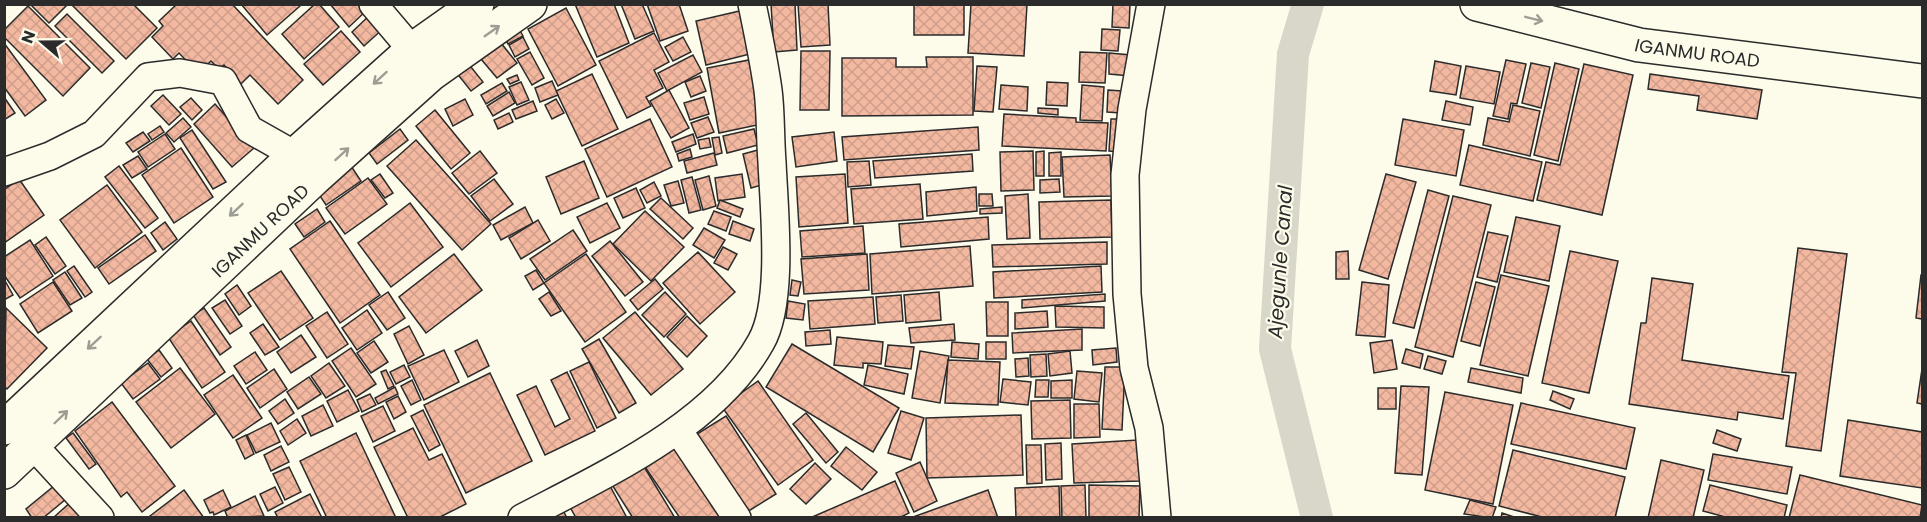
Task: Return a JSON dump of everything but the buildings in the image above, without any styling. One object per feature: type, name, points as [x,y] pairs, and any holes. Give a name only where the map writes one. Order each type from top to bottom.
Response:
[{"type":"main road","name":"IGANMU ROAD","points":[[4,472],[18,436],[305,167],[412,50],[477,4]]},
{"type":"main road","name":"IGANMU ROAD","points":[[305,167],[530,4]]},
{"type":"main road","name":"IGANMU ROAD","points":[[1477,4],[1639,45],[1923,81]]},
{"type":"main road","name":"IGANMU ROAD","points":[[1564,4],[1649,31],[1923,65]]},
{"type":"street","points":[[373,4],[412,50]]},
{"type":"street","points":[[522,518],[585,485],[678,430],[729,387],[762,341],[770,319],[777,258],[768,91],[752,4]]},
{"type":"street","points":[[1151,4],[1132,108],[1125,175],[1127,294],[1134,368],[1149,428],[1157,518]]},
{"type":"street","points":[[4,172],[13,172],[94,134],[148,77],[180,73],[222,81],[249,129],[305,167]]},
{"type":"street","points":[[678,430],[737,518]]},
{"type":"street","points":[[18,436],[100,518]]},
{"type":"waterway","name":"Ajegunle Canal","points":[[1308,4],[1293,54],[1275,349],[1317,518]]}]
